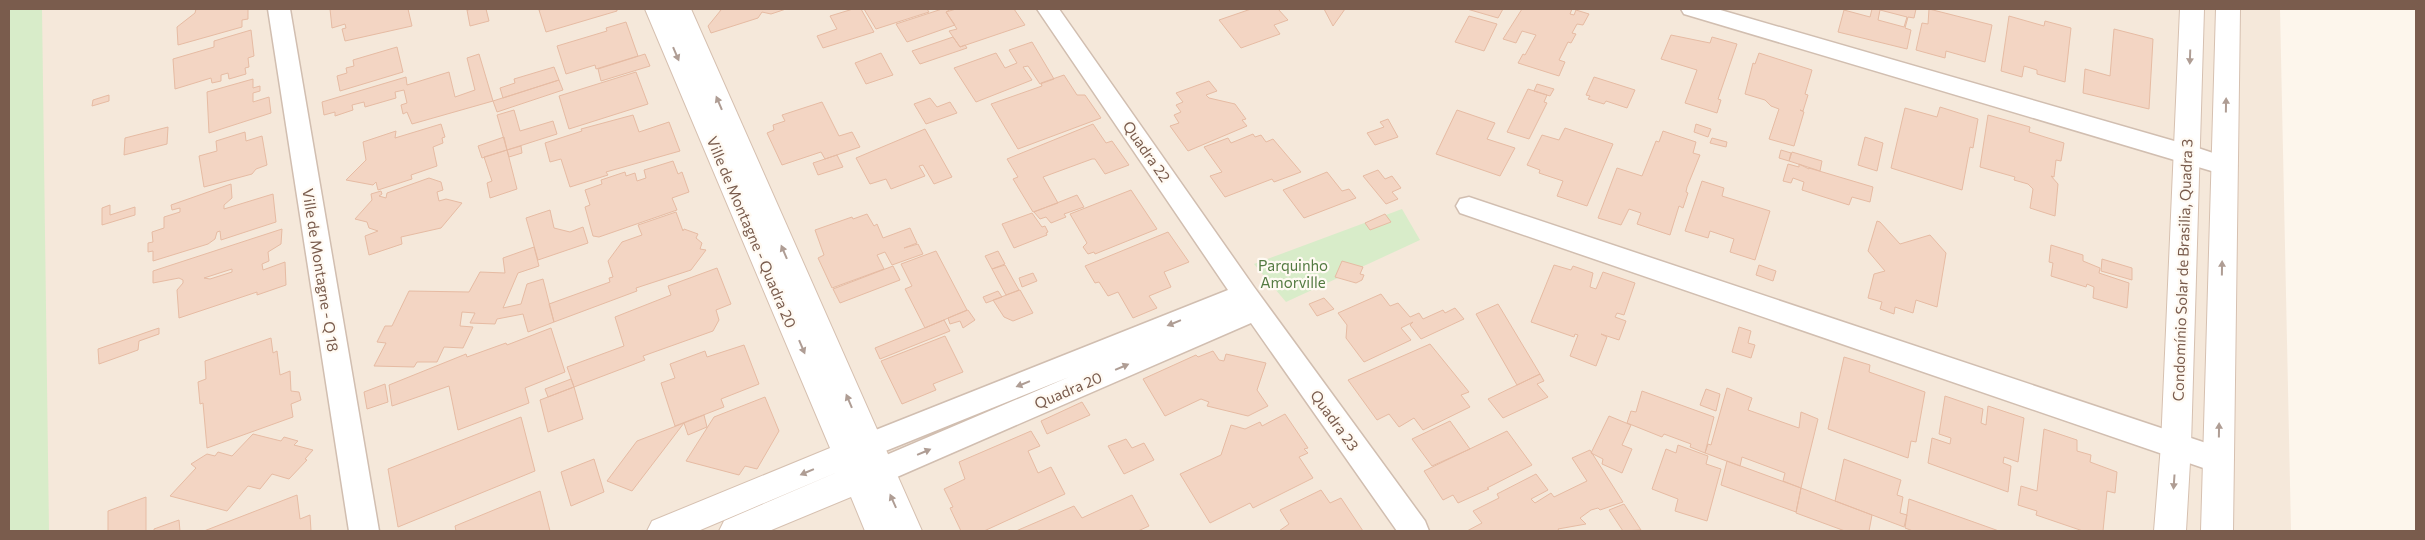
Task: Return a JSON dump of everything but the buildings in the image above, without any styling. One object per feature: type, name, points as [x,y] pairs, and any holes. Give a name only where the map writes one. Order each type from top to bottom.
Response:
[{"type":"street","name":"Ville de Montagne - Q 18","points":[[278,9],[364,531]]},
{"type":"street","name":"Ville de Montagne - Quadra 20","points":[[656,9],[864,463]]},
{"type":"street","name":"Ville de Montagne - Quadra 20","points":[[678,9],[864,463]]},
{"type":"street","name":"Quadra 22","points":[[1048,9],[1251,302]]},
{"type":"street","points":[[1692,9],[2225,166]]},
{"type":"street","name":"Condomínio Solar de Brasilia, Quadra 3","points":[[2170,531],[2176,445],[2192,9]]},
{"type":"street","points":[[2217,531],[2228,9]]},
{"type":"street","points":[[1469,206],[2218,460]]},
{"type":"street","name":"Quadra 20","points":[[864,463],[1251,302]]},
{"type":"street","name":"Quadra 23","points":[[1251,302],[1414,531]]},
{"type":"street","points":[[664,531],[864,463]]},
{"type":"street","points":[[735,531],[864,463]]},
{"type":"street","points":[[864,463],[881,531]]},
{"type":"street","points":[[864,463],[906,531]]},
{"type":"shaded area","points":[[9,9],[2280,9],[2291,531],[9,531]]},
{"type":"green space","points":[[9,9],[42,9],[49,531],[9,531]]},
{"type":"green space","name":"Parquinho Amorville","points":[[1402,209],[1420,240],[1286,302],[1254,264]]}]
